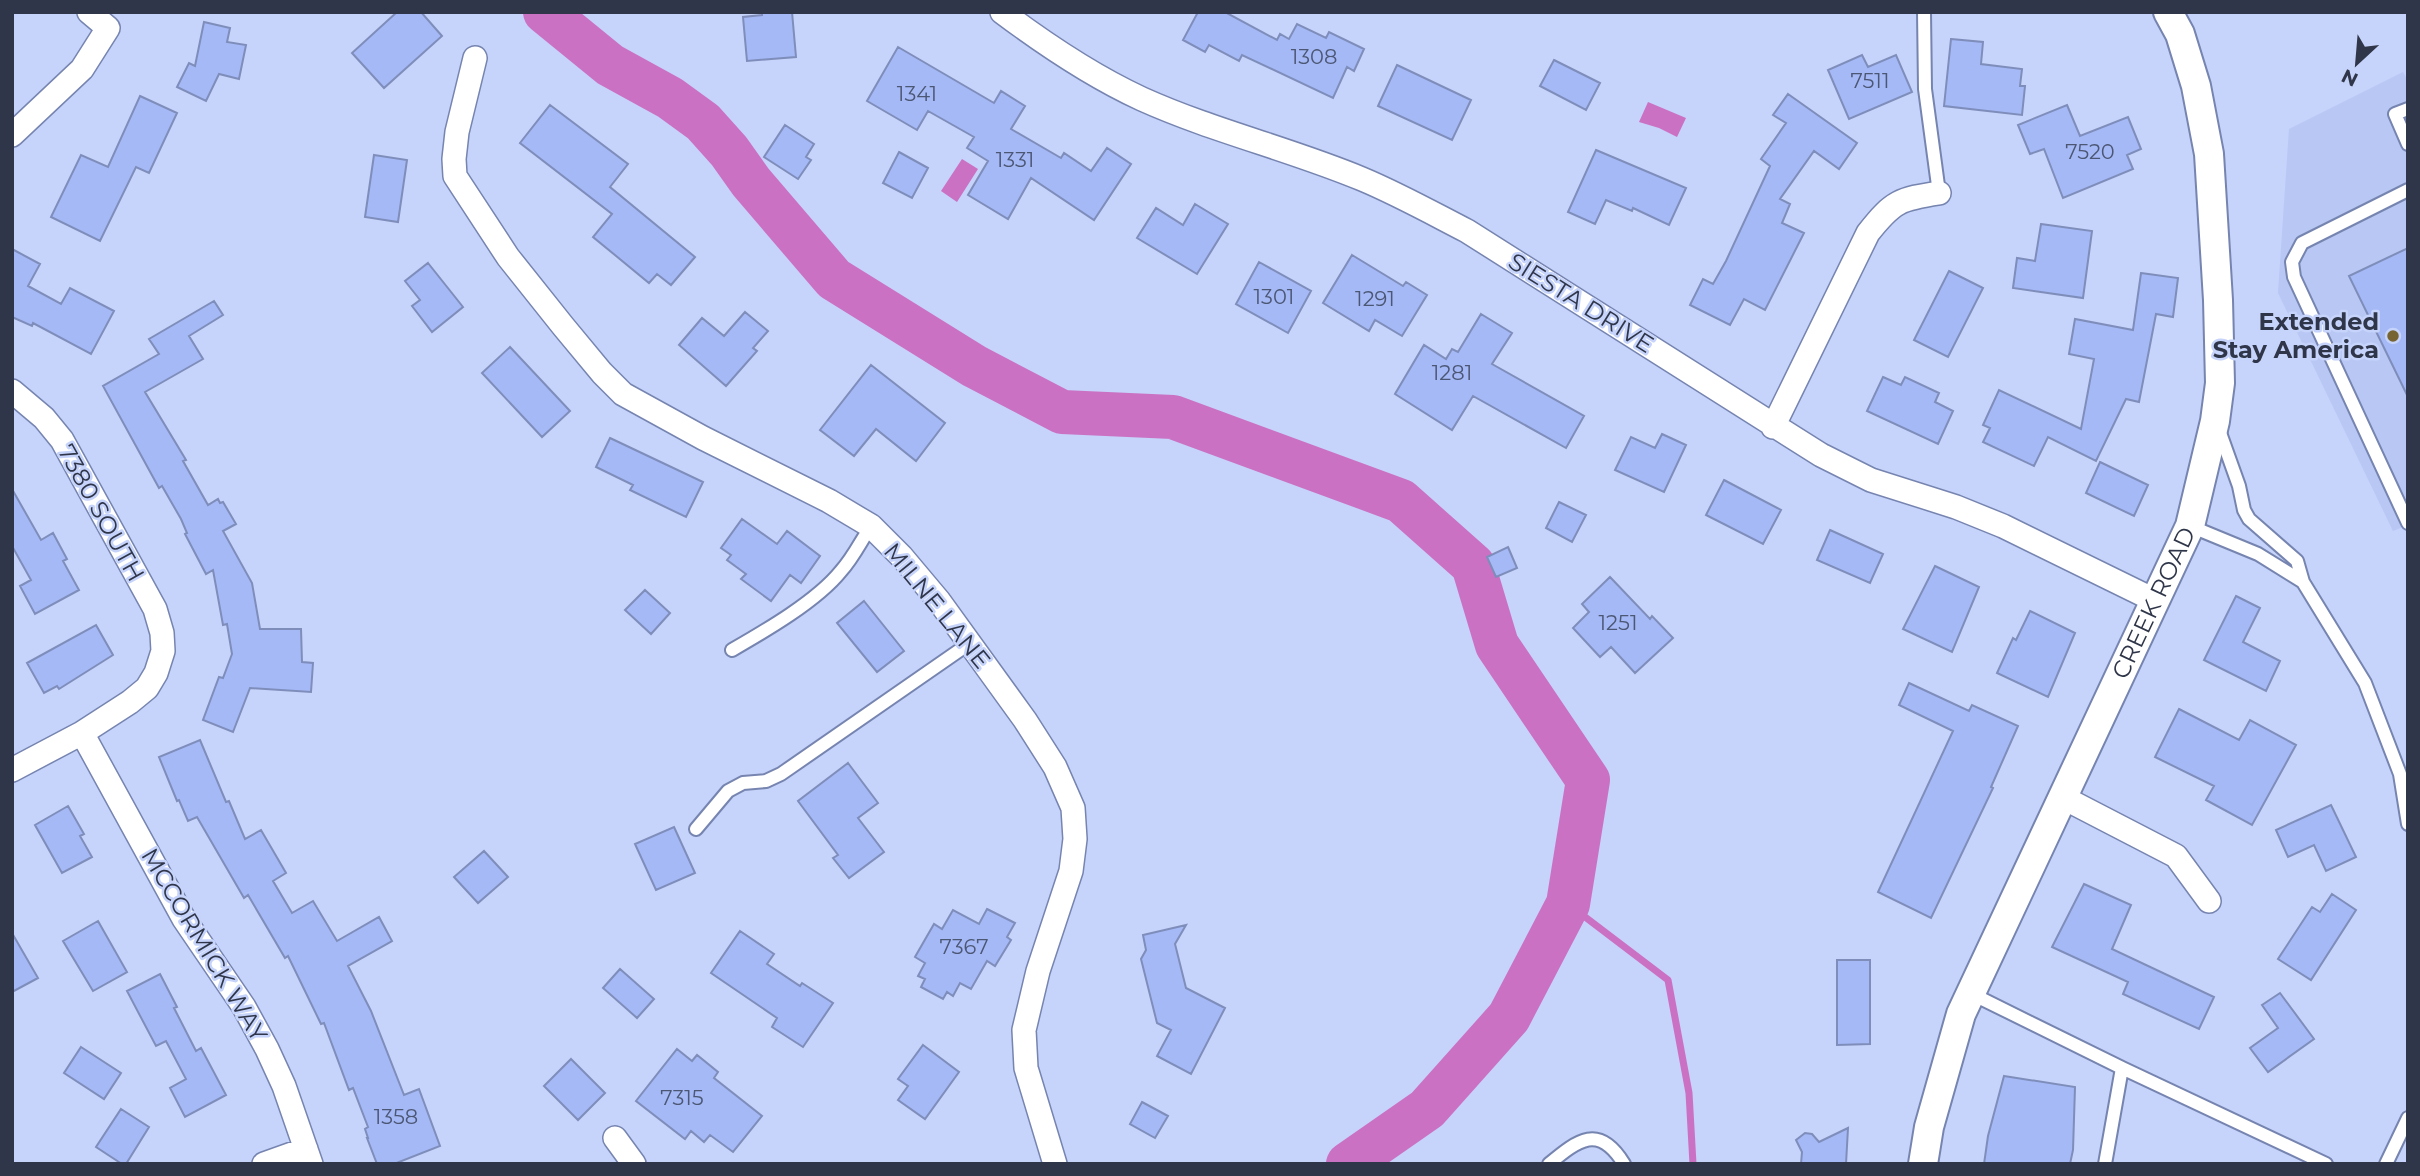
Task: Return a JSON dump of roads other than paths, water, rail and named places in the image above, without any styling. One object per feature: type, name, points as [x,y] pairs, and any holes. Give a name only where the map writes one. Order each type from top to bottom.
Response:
[{"type":"street","points":[[12,135],[82,69],[108,28],[89,12]]},
{"type":"street","name":"SIESTA DRIVE","points":[[1002,12],[1090,72],[1141,98],[1195,121],[1361,179],[1467,231],[1821,455],[1871,480],[1956,507],[2003,526],[2155,601]]},
{"type":"street","name":"CREEK ROAD","points":[[1923,1164],[1929,1128],[1961,1014],[2190,526],[2216,421],[2220,383],[2218,300],[2209,155],[2196,86],[2180,34],[2168,12]]},
{"type":"street","name":"MILNE LANE","points":[[475,58],[457,132],[455,176],[508,257],[601,373],[623,394],[652,411],[829,501],[871,526],[902,557],[970,643],[1047,755],[1073,808],[1075,839],[1071,871],[1038,971],[1024,1030],[1026,1068],[1055,1164]]},
{"type":"street","points":[[1773,427],[1868,233],[1884,213],[1906,198],[1940,193]]},
{"type":"street","name":"7380 SOUTH","points":[[12,391],[44,418],[62,440],[155,609],[162,633],[163,651],[156,673],[147,688],[82,733]]},
{"type":"street","points":[[12,770],[82,733]]},
{"type":"street","name":"MCCORMICK WAY","points":[[82,733],[184,919],[250,1017],[284,1086],[308,1156]]},
{"type":"street","points":[[2062,797],[2176,856],[2209,901]]},
{"type":"street","points":[[615,1138],[634,1164]]},
{"type":"street","points":[[264,1164],[308,1156]]},
{"type":"lane","points":[[1924,12],[1925,89],[1940,193]]},
{"type":"lane","points":[[2408,109],[2395,114],[2408,144]]},
{"type":"lane","points":[[2408,190],[2302,243],[2292,262],[2294,277],[2405,508],[2408,523]]},
{"type":"lane","points":[[2216,421],[2249,519],[2297,561],[2302,582],[2365,683],[2400,774],[2408,824]]},
{"type":"lane","points":[[732,650],[816,595],[841,572],[871,526]]},
{"type":"lane","points":[[2190,526],[2258,554],[2302,582]]},
{"type":"lane","points":[[696,830],[728,791],[743,783],[781,775],[970,643]]},
{"type":"lane","points":[[1970,993],[2326,1164]]},
{"type":"lane","points":[[2105,1164],[2122,1068]]},
{"type":"lane","points":[[2386,1164],[2408,1118]]},
{"type":"lane","points":[[1549,1164],[1572,1144],[1590,1138],[1610,1146],[1624,1164]]},
{"type":"waterway","points":[[545,12],[610,65],[670,98],[703,122],[834,279],[974,366],[1062,412],[1173,417],[1401,501],[1473,565],[1497,645],[1588,780],[1568,904],[1509,1017],[1427,1109],[1348,1164]]},
{"type":"waterway","points":[[1568,904],[1668,980],[1689,1093],[1693,1164]]},
{"type":"place","name":"Extended Stay America","points":[[2393,336]]}]
